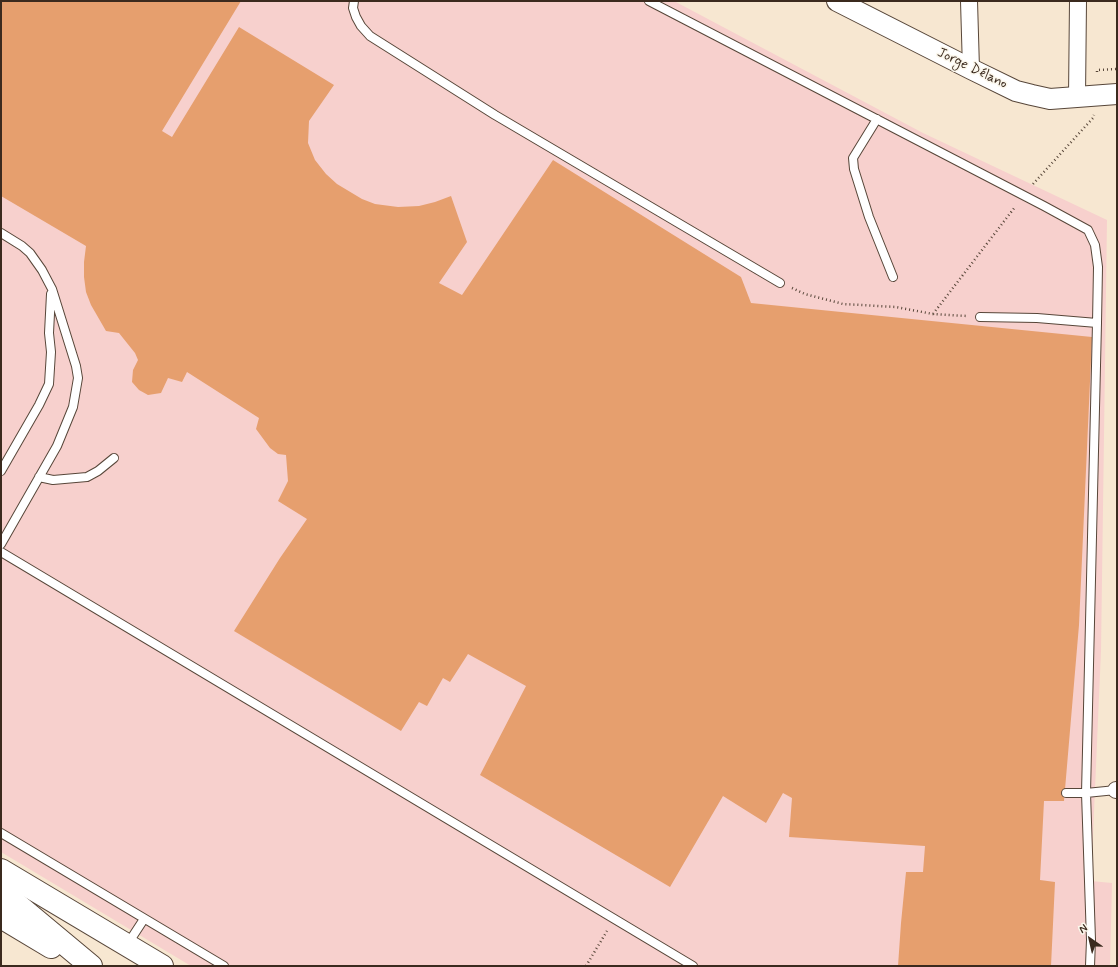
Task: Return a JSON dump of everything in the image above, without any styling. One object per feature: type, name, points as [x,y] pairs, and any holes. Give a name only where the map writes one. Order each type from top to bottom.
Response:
[{"type":"main road","points":[[1,870],[162,966]]},
{"type":"main road","points":[[1,891],[91,966]]},
{"type":"main road","points":[[1,917],[83,966]]},
{"type":"street","points":[[969,1],[971,69]]},
{"type":"street","points":[[1077,97],[1078,1]]},
{"type":"street","name":"Jorge Délano","points":[[840,2],[971,69],[1016,90],[1050,99],[1117,94]]},
{"type":"lane","points":[[354,1],[353,8],[356,17],[361,26],[370,36],[495,115],[780,283]]},
{"type":"lane","points":[[649,1],[1088,230],[1095,245],[1098,267],[1086,793],[1091,940],[1090,966]]},
{"type":"lane","points":[[877,119],[853,158],[854,169],[869,217],[893,277]]},
{"type":"lane","points":[[1,233],[30,253],[42,270],[52,289],[76,366],[78,378],[73,407],[57,446],[1,544]]},
{"type":"lane","points":[[1,471],[49,384],[51,352],[49,332],[52,289]]},
{"type":"lane","points":[[980,317],[1037,318],[1097,324]]},
{"type":"lane","points":[[39,477],[52,480],[87,477],[98,471],[114,458]]},
{"type":"lane","points":[[1,552],[693,966]]},
{"type":"lane","points":[[1066,793],[1116,790]]},
{"type":"lane","points":[[1,833],[224,966]]},
{"type":"lane","points":[[127,946],[144,919]]},
{"type":"path","points":[[780,283],[805,294],[843,304],[896,307],[933,314],[980,317]]},
{"type":"path","points":[[586,966],[615,919]]},
{"type":"shaded area","points":[[1,1],[674,1],[923,133],[1107,220],[1101,651],[1091,881],[1112,883],[1110,966],[191,966],[1,852]]},
{"type":"building","points":[[1,1],[241,1],[162,131],[172,137],[239,27],[334,85],[309,121],[308,143],[315,160],[326,174],[337,184],[362,199],[375,204],[398,207],[419,206],[451,196],[467,242],[439,283],[462,295],[553,160],[741,277],[751,303],[1092,337],[1079,625],[1064,801],[1044,801],[1040,880],[1055,882],[1051,966],[898,966],[906,872],[923,872],[925,846],[789,837],[792,798],[783,793],[766,823],[723,796],[670,887],[480,775],[526,686],[468,654],[450,682],[443,678],[427,706],[419,702],[401,731],[234,631],[280,558],[307,519],[278,501],[288,481],[286,455],[278,454],[270,448],[256,429],[259,418],[187,372],[182,382],[168,378],[161,393],[148,395],[139,390],[132,382],[133,370],[138,360],[135,353],[119,333],[106,331],[91,305],[86,292],[84,262],[86,246],[1,196]]}]
